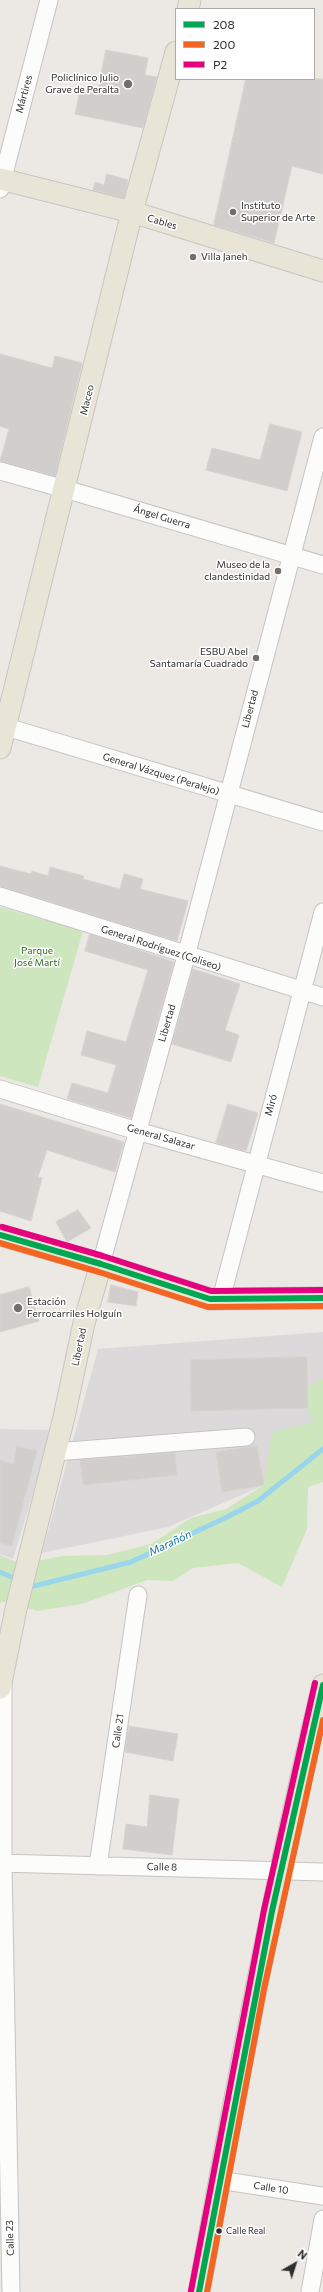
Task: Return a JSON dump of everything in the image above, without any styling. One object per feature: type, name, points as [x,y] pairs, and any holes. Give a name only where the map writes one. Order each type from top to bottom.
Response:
[{"type":"main road","name":"Maceo","points":[[0,748],[3,726],[66,489],[132,212],[175,56]]},
{"type":"main road","name":"Cables","points":[[1,182],[132,212],[323,271]]},
{"type":"main road","points":[[0,1235],[101,1264],[210,1299],[323,1298]]},
{"type":"main road","name":"Libertad","points":[[2,1684],[10,1616],[30,1555],[84,1323],[101,1264]]},
{"type":"main road","points":[[199,2292],[219,2180],[282,1870],[320,1706],[323,1684]]},
{"type":"street","name":"Mártires","points":[[1,182],[49,0]]},
{"type":"street","name":"Libertad","points":[[101,1264],[186,956],[227,794],[323,437]]},
{"type":"street","name":"Ángel Guerra","points":[[0,472],[66,489],[323,565]]},
{"type":"street","name":"General Vázquez (Peralejo)","points":[[3,726],[323,822]]},
{"type":"street","name":"General Rodríguez (Coliseo)","points":[[0,896],[186,956],[323,997]]},
{"type":"street","name":"Miró","points":[[220,1299],[323,912]]},
{"type":"street","name":"General Salazar","points":[[0,1089],[137,1131],[323,1183]]},
{"type":"street","points":[[55,1452],[246,1436]]},
{"type":"street","name":"Calle 21","points":[[98,1866],[138,1595]]},
{"type":"street","name":"Calle 23","points":[[2,1684],[2,1863],[8,2173],[6,2266],[11,2292]]},
{"type":"street","name":"Calle 8","points":[[2,1863],[323,1872]]},
{"type":"street","name":"Calle 10","points":[[219,2180],[323,2196]]},
{"type":"street","points":[[310,2292],[323,2219]]},
{"type":"shaded area","points":[[323,1332],[323,1437],[264,1485],[168,1527],[42,1553],[98,1349]]},
{"type":"shaded area","points":[[0,1429],[52,1430],[13,1559],[0,1554]]},
{"type":"green space","name":"Parque José Martí","points":[[0,907],[83,931],[38,1087],[0,1076]]},
{"type":"green space","points":[[323,1379],[323,1482],[308,1487],[307,1529],[282,1587],[238,1563],[193,1568],[173,1581],[147,1580],[82,1604],[37,1611],[7,1601],[0,1603],[0,1555],[20,1564],[62,1556],[107,1555],[151,1544],[191,1518],[226,1509],[264,1485],[272,1432],[313,1423],[308,1408],[308,1387]]},
{"type":"building","name":"Policlínico Julio Grave de Peralta","points":[[106,50],[148,58],[145,75],[157,77],[143,128],[75,114],[80,91],[97,94]]},
{"type":"building","points":[[323,79],[323,174],[292,166],[274,243],[214,225],[246,80]]},
{"type":"building","points":[[107,174],[128,180],[124,198],[93,190],[95,182],[104,185]]},
{"type":"building","points":[[0,354],[52,368],[55,356],[82,363],[55,476],[0,461],[9,429],[0,426]]},
{"type":"building","points":[[270,424],[302,432],[287,491],[206,470],[212,448],[260,460]]},
{"type":"building","points":[[0,866],[31,874],[32,871],[48,876],[50,867],[84,876],[83,879],[120,889],[124,874],[143,879],[140,889],[188,901],[177,941],[0,886]]},
{"type":"building","points":[[90,934],[174,962],[131,1118],[67,1099],[72,1083],[108,1093],[116,1065],[81,1055],[87,1031],[126,1042],[148,970],[85,951]]},
{"type":"building","points":[[193,969],[240,984],[225,1030],[239,1035],[231,1062],[172,1044]]},
{"type":"building","points":[[0,1104],[124,1142],[115,1172],[47,1150],[38,1177],[42,1178],[31,1221],[0,1211]]},
{"type":"building","points":[[228,1104],[258,1113],[246,1151],[216,1143]]},
{"type":"building","points":[[78,1210],[91,1228],[67,1242],[56,1222]]},
{"type":"building","points":[[111,1285],[138,1292],[136,1306],[108,1302]]},
{"type":"building","name":"Estación Ferrocarriles Holguín","points":[[29,1287],[39,1321],[0,1332],[0,1295]]},
{"type":"building","points":[[307,1357],[308,1408],[191,1411],[190,1360]]},
{"type":"building","points":[[17,1446],[37,1451],[12,1546],[0,1543],[0,1460],[13,1464]]},
{"type":"building","points":[[257,1446],[264,1485],[222,1492],[216,1452]]},
{"type":"building","points":[[175,1453],[177,1475],[83,1485],[80,1460]]},
{"type":"building","points":[[129,1726],[178,1734],[173,1761],[125,1752]]},
{"type":"building","points":[[150,1795],[179,1799],[172,1855],[123,1849],[126,1824],[147,1827]]},
{"type":"waterway","name":"Marañón","points":[[27,1583],[34,1586],[131,1562],[258,1501],[323,1449]]},
{"type":"waterway","name":"Marañón","points":[[0,1572],[18,1580]]},
{"type":"transit line","name":"P2","points":[[2,1227],[103,1256],[211,1291],[323,1290]]},
{"type":"transit line","name":"208","points":[[0,1235],[101,1264],[210,1299],[323,1298]]},
{"type":"transit line","name":"200","points":[[0,1243],[99,1272],[208,1307],[323,1306]]},
{"type":"transit line","name":"P2","points":[[191,2291],[264,1910],[315,1683]]},
{"type":"transit line","name":"208","points":[[199,2292],[272,1911],[323,1685]]},
{"type":"transit line","name":"200","points":[[207,2292],[264,1989],[323,1720]]},
{"type":"place","name":"Policlínico Julio Grave de Peralta","points":[[128,84]]},
{"type":"place","name":"Instituto Superior de Arte","points":[[233,212]]},
{"type":"place","name":"Villa Janeh","points":[[193,257]]},
{"type":"place","name":"Museo de la clandestinidad","points":[[278,571]]},
{"type":"place","name":"ESBU Abel Santamaría Cuadrado","points":[[256,658]]},
{"type":"place","name":"Estación Ferrocarriles Holguín","points":[[18,1308]]},
{"type":"place","name":"Calle Real","points":[[219,2231]]}]
